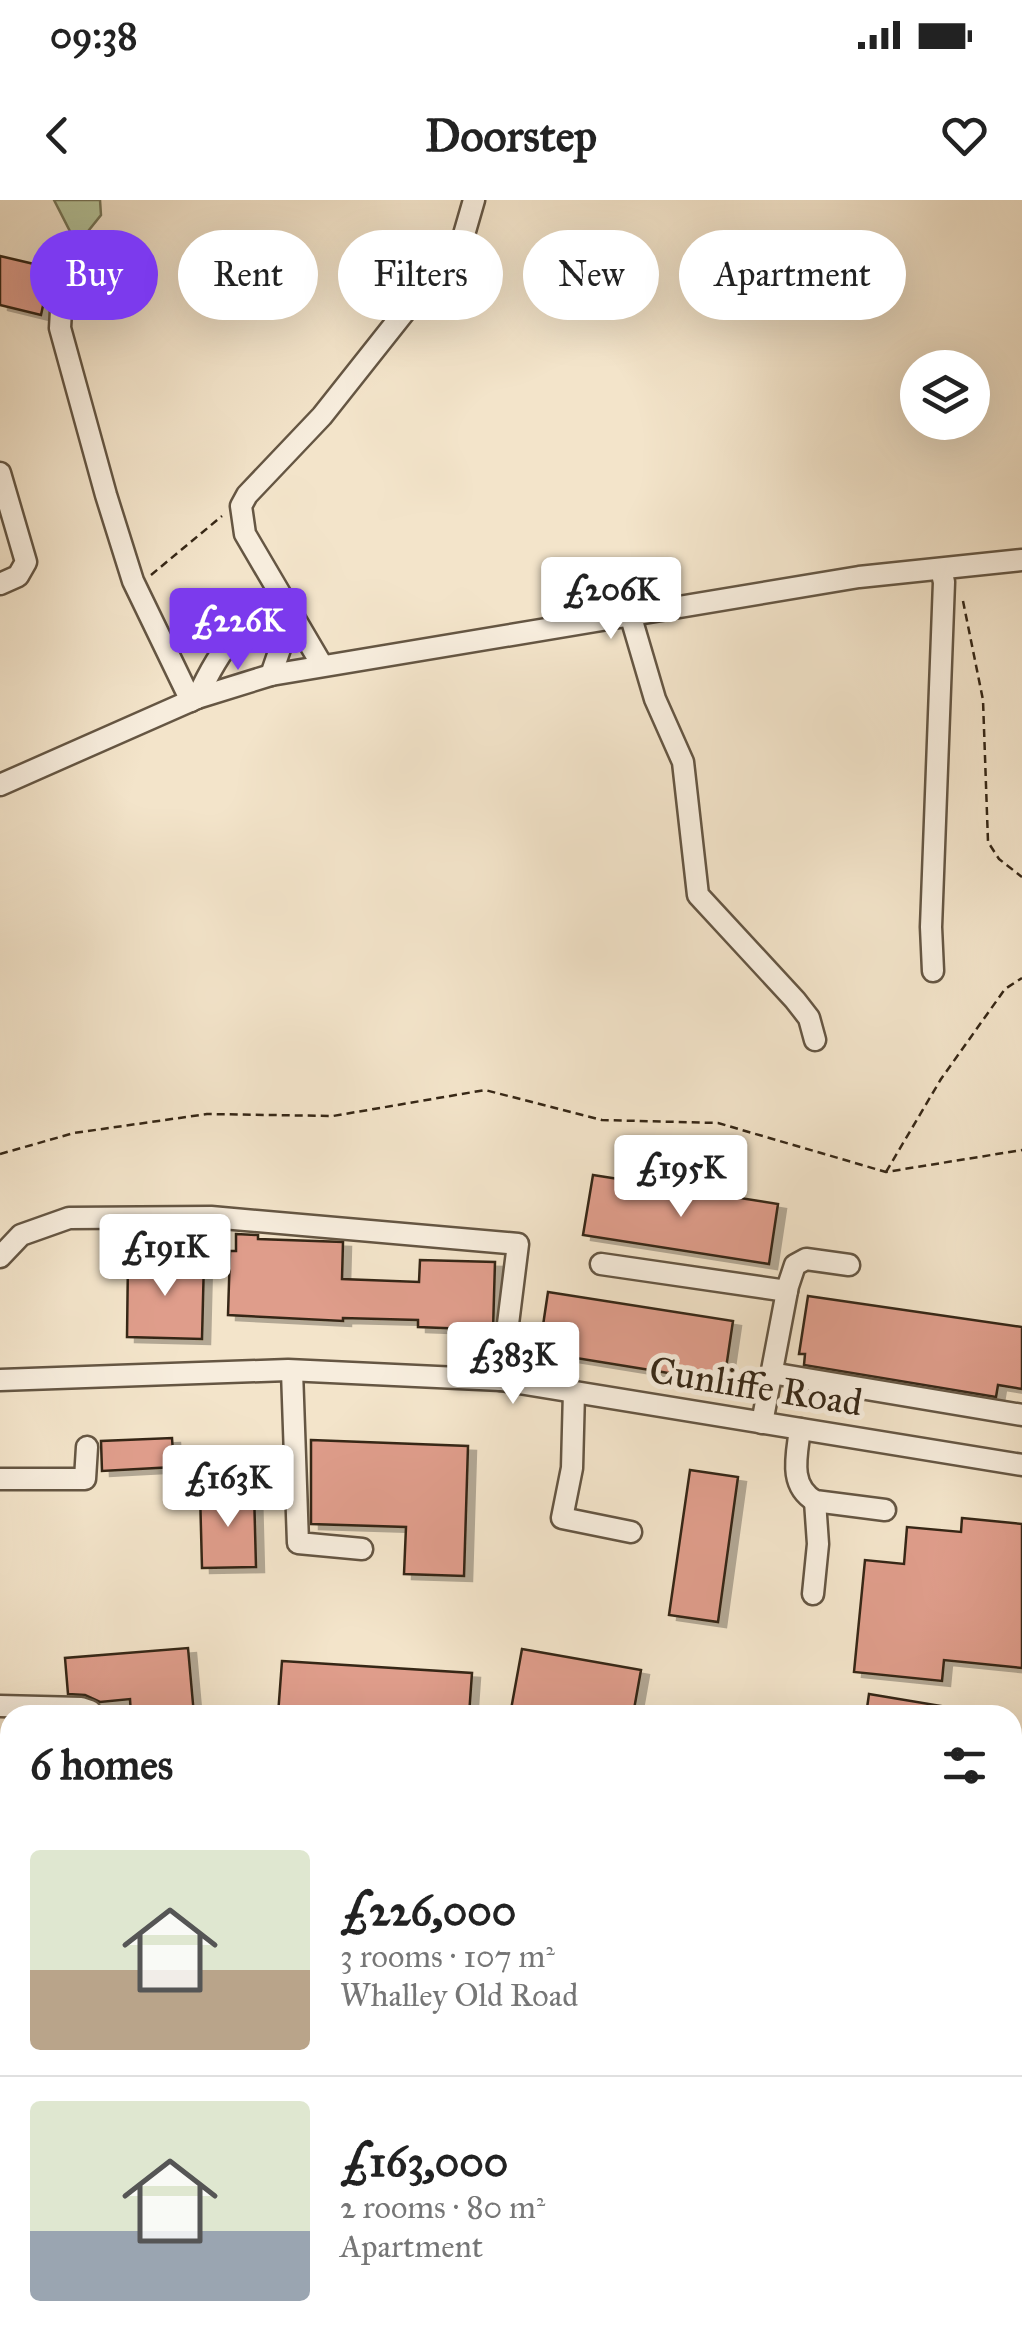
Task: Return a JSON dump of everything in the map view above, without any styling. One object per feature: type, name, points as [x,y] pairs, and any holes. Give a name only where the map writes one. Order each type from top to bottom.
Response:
[{"type":"street","points":[[322,665],[245,534],[241,506],[343,391],[463,238],[474,200]]},
{"type":"street","points":[[61,320],[106,495],[136,587],[194,700]]},
{"type":"street","points":[[0,473],[7,521],[26,562],[18,576],[0,584]]},
{"type":"street","points":[[0,784],[194,700],[271,675],[859,577],[942,576],[1022,560]]},
{"type":"street","points":[[933,971],[931,926],[942,576]]},
{"type":"street","points":[[630,614],[654,699],[683,762],[698,895],[795,1000],[809,1018],[815,1040]]},
{"type":"street","points":[[194,700],[222,651],[240,629],[253,623],[266,625],[277,635],[281,646],[271,675]]},
{"type":"street","points":[[0,1258],[20,1235],[69,1218],[211,1217],[518,1244],[502,1380]]},
{"type":"street","points":[[762,1423],[795,1265],[806,1259],[849,1264]]},
{"type":"street","points":[[601,1264],[787,1290]]},
{"type":"street","points":[[292,1371],[298,1542],[362,1549]]},
{"type":"street","name":"Cunliffe Road","points":[[0,1380],[292,1371],[502,1380],[1022,1465]]},
{"type":"street","points":[[772,1373],[1022,1415]]},
{"type":"street","points":[[574,1392],[572,1468],[562,1518],[631,1532]]},
{"type":"street","points":[[800,1429],[797,1484],[805,1495],[815,1501],[884,1510]]},
{"type":"street","points":[[0,1478],[85,1479],[87,1447]]},
{"type":"street","points":[[813,1594],[818,1544],[815,1501]]},
{"type":"path","points":[[136,587],[230,510],[241,506]]},
{"type":"path","points":[[942,576],[963,601],[983,700],[988,842],[999,859],[1022,878]]},
{"type":"path","points":[[886,1172],[941,1079],[1005,990],[1022,978]]},
{"type":"path","points":[[0,1154],[74,1132],[207,1114],[333,1116],[485,1090],[602,1120],[718,1124],[886,1172],[1022,1150]]},
{"type":"green space","points":[[54,200],[100,200],[101,215],[89,230],[69,230]]},
{"type":"building","points":[[0,256],[30,263],[30,312],[0,305]]},
{"type":"building","points":[[593,1175],[778,1204],[769,1264],[583,1235]]},
{"type":"building","points":[[236,1234],[258,1235],[258,1239],[343,1242],[342,1279],[419,1282],[420,1260],[495,1262],[493,1330],[418,1327],[418,1320],[228,1315],[230,1251],[236,1251]]},
{"type":"building","points":[[128,1259],[204,1260],[202,1339],[127,1337]]},
{"type":"building","points":[[548,1292],[733,1321],[724,1382],[539,1352]]},
{"type":"building","points":[[808,1296],[1022,1327],[1022,1389],[998,1385],[996,1397],[804,1365],[805,1354],[799,1354]]},
{"type":"building","points":[[172,1438],[174,1467],[102,1471],[101,1441]]},
{"type":"building","points":[[311,1440],[468,1446],[464,1576],[404,1574],[406,1527],[311,1524]]},
{"type":"building","points":[[690,1470],[738,1477],[718,1622],[669,1615]]},
{"type":"building","points":[[254,1491],[256,1567],[202,1568],[200,1492]]},
{"type":"building","points":[[962,1518],[1022,1524],[1022,1668],[944,1660],[942,1681],[854,1672],[865,1560],[904,1564],[907,1527],[961,1532]]},
{"type":"building","points":[[188,1648],[193,1705],[130,1705],[130,1699],[100,1702],[85,1695],[68,1694],[65,1658]]},
{"type":"building","points":[[522,1649],[641,1670],[635,1705],[512,1705]]},
{"type":"building","points":[[282,1661],[472,1673],[470,1705],[279,1705]]},
{"type":"building","points":[[869,1694],[935,1705],[867,1705]]}]
